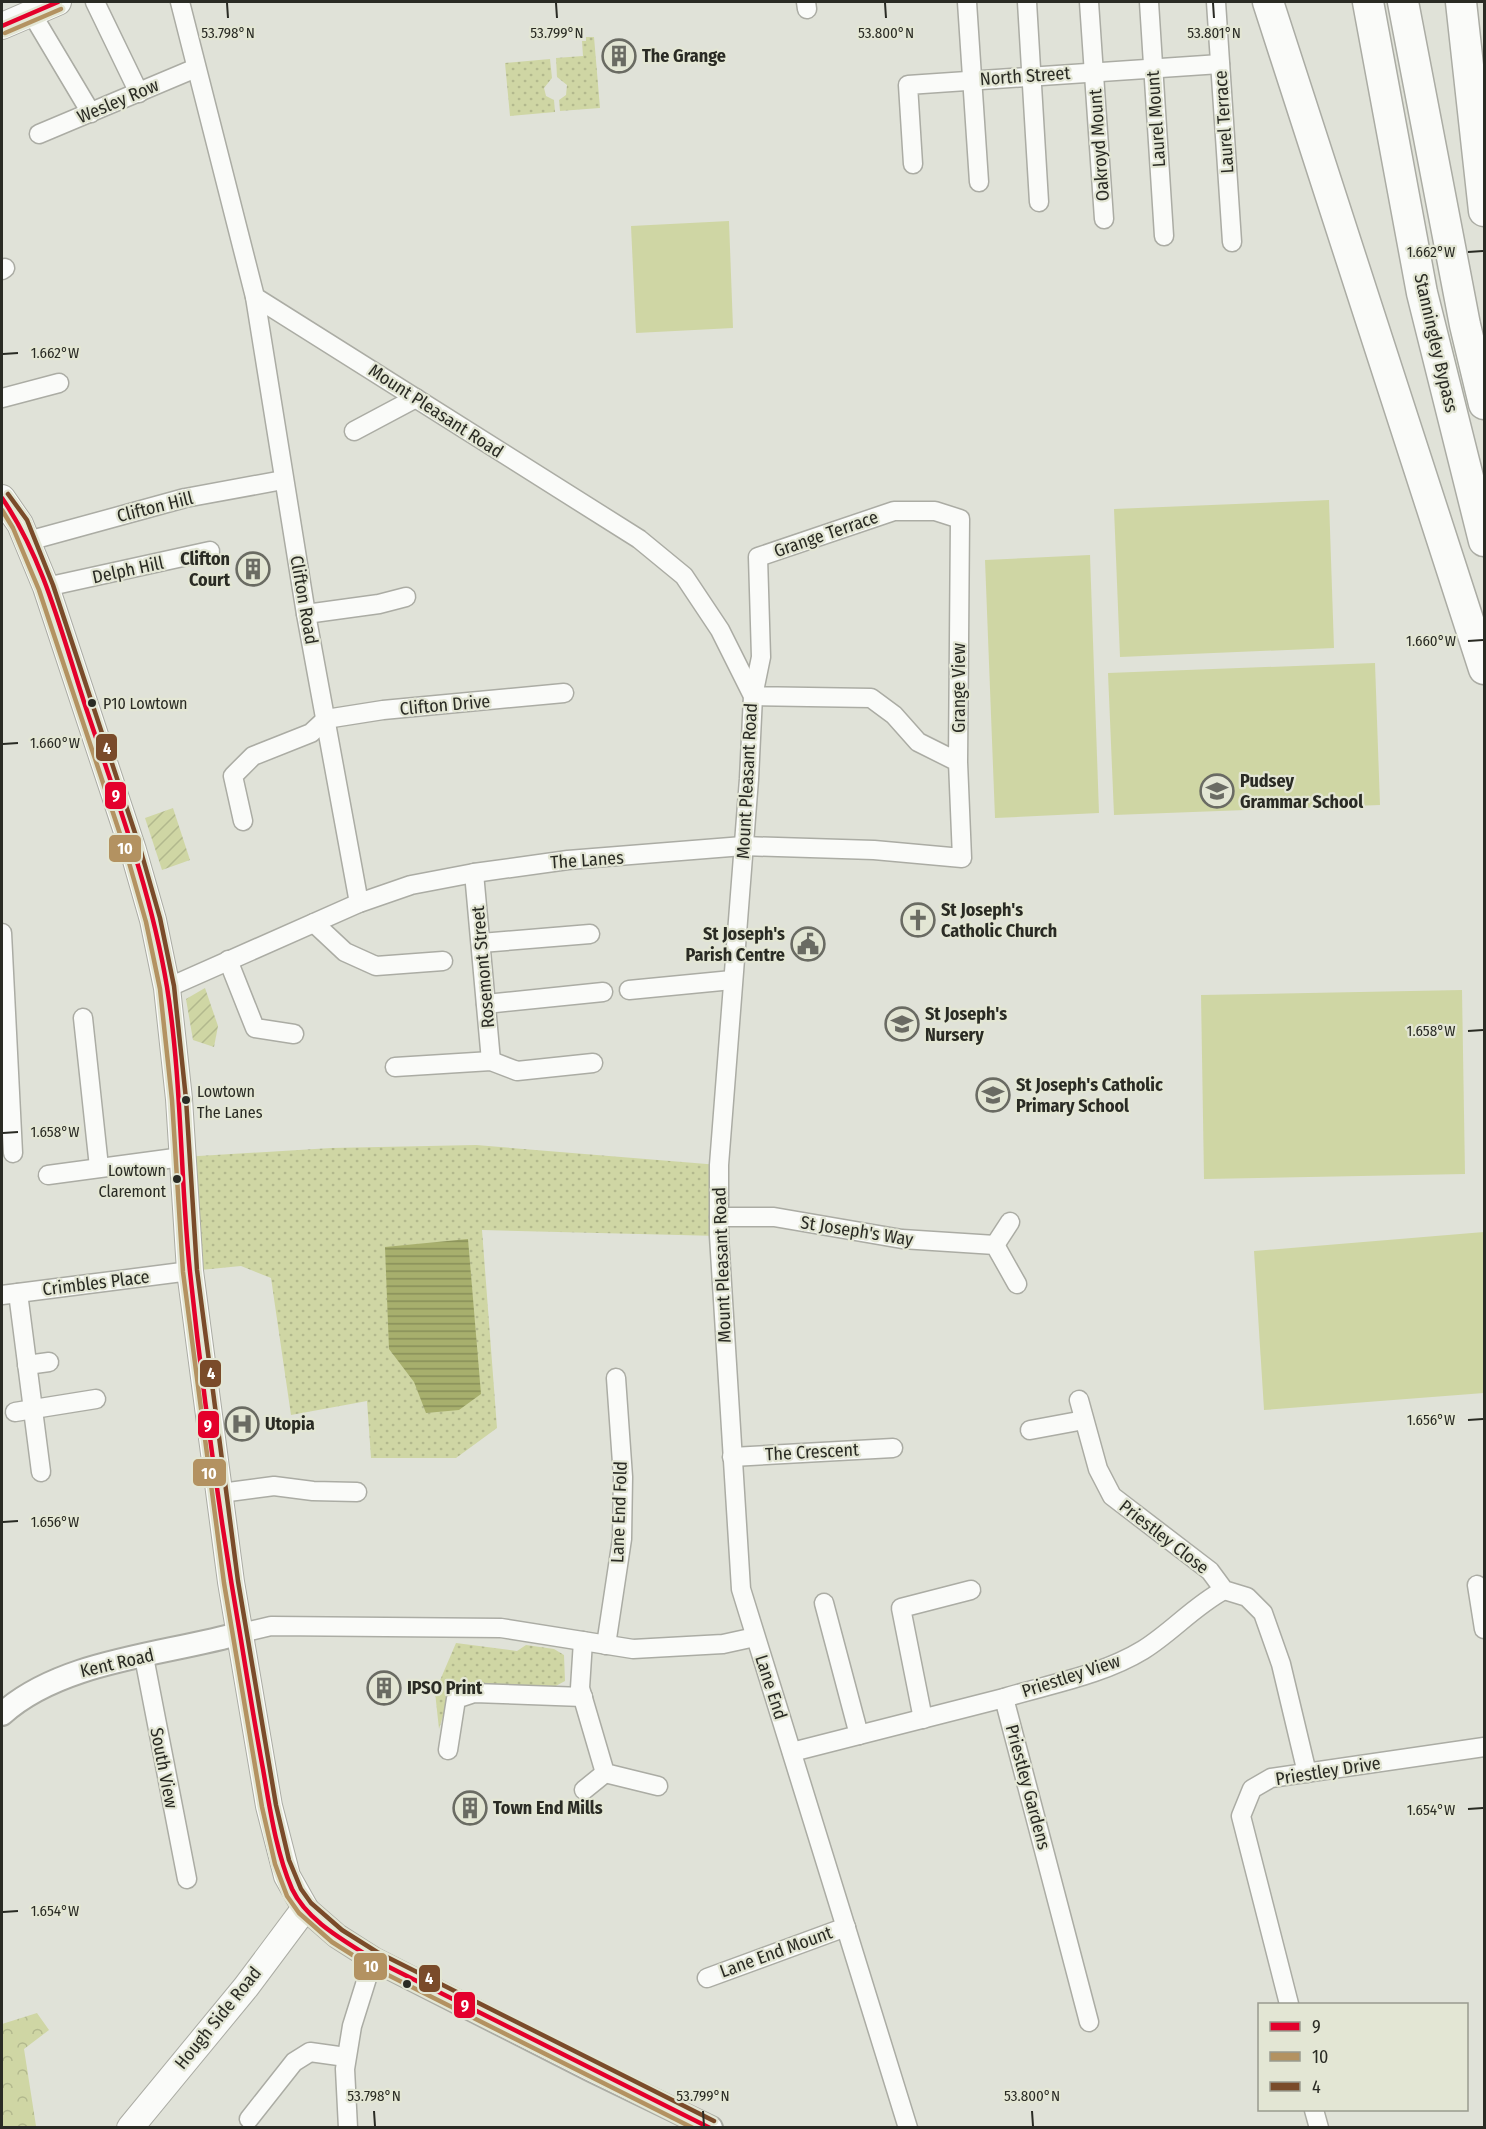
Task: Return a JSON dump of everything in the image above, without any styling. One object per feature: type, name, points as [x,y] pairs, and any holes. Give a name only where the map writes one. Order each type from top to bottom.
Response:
[{"type":"highway","points":[[1268,2],[1485,669]]},
{"type":"highway","name":"Stanningley Bypass","points":[[1368,2],[1422,293],[1485,541]]},
{"type":"highway","name":"Stanningley Bypass","points":[[1403,2],[1465,325],[1485,404]]},
{"type":"highway","points":[[1461,2],[1485,211]]},
{"type":"main road","points":[[2,26],[58,2]]},
{"type":"main road","points":[[2,498],[20,524],[46,587],[133,850],[153,920],[167,988],[179,1100],[190,1271],[231,1582],[269,1806],[287,1876],[305,1908]]},
{"type":"main road","name":"Hough Side Road","points":[[130,2127],[246,1987],[305,1908]]},
{"type":"street","points":[[95,2],[139,93]]},
{"type":"street","points":[[180,2],[255,297]]},
{"type":"street","points":[[966,2],[979,182]]},
{"type":"street","points":[[1027,2],[1039,202]]},
{"type":"street","name":"Oakroyd Mount","points":[[1089,2],[1104,219]]},
{"type":"street","name":"Laurel Mount","points":[[1149,2],[1164,236]]},
{"type":"street","name":"Laurel Terrace","points":[[1216,2],[1232,242]]},
{"type":"street","points":[[32,14],[91,113]]},
{"type":"street","name":"North Street","points":[[913,164],[908,85],[1220,64]]},
{"type":"street","name":"Wesley Row","points":[[39,134],[196,68]]},
{"type":"street","name":"Mount Pleasant Road","points":[[255,297],[639,539],[684,576],[720,630],[753,696],[720,1154],[719,1217],[741,1589],[755,1637]]},
{"type":"street","name":"Clifton Road","points":[[255,297],[283,480],[359,903]]},
{"type":"street","points":[[2,398],[58,383]]},
{"type":"street","points":[[354,431],[416,399]]},
{"type":"street","name":"Clifton Hill","points":[[28,541],[185,498],[283,480]]},
{"type":"street","name":"Grange Terrace","points":[[753,696],[760,657],[758,557],[894,511],[936,511],[960,519]]},
{"type":"street","name":"Grange View","points":[[960,519],[958,762],[962,858]]},
{"type":"street","name":"Delph Hill","points":[[46,587],[210,551]]},
{"type":"street","points":[[306,614],[379,604],[406,597]]},
{"type":"street","name":"Clifton Drive","points":[[326,719],[383,710],[564,693]]},
{"type":"street","points":[[753,696],[871,698],[894,715],[918,742],[958,762]]},
{"type":"street","points":[[243,821],[233,776],[253,756],[311,733],[326,719]]},
{"type":"street","name":"The Lanes","points":[[167,988],[359,903],[411,885],[474,873],[568,860],[647,856],[743,846],[874,850],[962,858]]},
{"type":"street","name":"Rosemont Street","points":[[474,873],[491,1061]]},
{"type":"street","points":[[314,923],[345,952],[376,966],[443,961]]},
{"type":"street","points":[[2,933],[13,1153]]},
{"type":"street","points":[[481,944],[590,934]]},
{"type":"street","points":[[228,960],[255,1028],[294,1034]]},
{"type":"street","points":[[629,990],[732,980]]},
{"type":"street","points":[[486,1004],[603,992]]},
{"type":"street","points":[[83,1018],[99,1167]]},
{"type":"street","points":[[395,1067],[491,1061],[517,1071],[593,1063]]},
{"type":"street","points":[[48,1175],[182,1157]]},
{"type":"street","name":"St Joseph's Way","points":[[719,1217],[774,1217],[902,1239],[995,1245]]},
{"type":"street","points":[[1010,1222],[995,1245],[1017,1284]]},
{"type":"street","name":"Crimbles Place","points":[[10,1294],[190,1271]]},
{"type":"street","points":[[10,1294],[27,1365],[24,1411],[41,1472]]},
{"type":"street","points":[[27,1365],[49,1362]]},
{"type":"street","name":"Lane End Fold","points":[[606,1645],[622,1539],[623,1477],[616,1378]]},
{"type":"street","points":[[24,1411],[96,1399]]},
{"type":"street","name":"Priestley Close","points":[[1079,1400],[1098,1469],[1112,1496],[1210,1571],[1224,1590],[1246,1597],[1263,1613],[1281,1664],[1306,1773]]},
{"type":"street","points":[[1030,1430],[1084,1420]]},
{"type":"street","name":"The Crescent","points":[[732,1457],[893,1448]]},
{"type":"street","points":[[221,1493],[274,1486],[313,1491],[357,1492]]},
{"type":"street","points":[[1477,1586],[1485,1629]]},
{"type":"street","points":[[923,1719],[901,1608],[971,1590]]},
{"type":"street","name":"Priestley View","points":[[1004,1698],[1107,1668],[1143,1649],[1207,1599],[1224,1590]]},
{"type":"street","points":[[824,1603],[859,1735]]},
{"type":"street","name":"Lane End","points":[[241,1633],[270,1626],[463,1626],[501,1628],[633,1648],[703,1646],[755,1637],[908,2127]]},
{"type":"street","name":"Kent Road","points":[[3,1709],[36,1688],[67,1675],[241,1633]]},
{"type":"street","points":[[583,1641],[580,1688],[605,1773]]},
{"type":"street","name":"South View","points":[[144,1657],[187,1879]]},
{"type":"street","points":[[448,1750],[456,1699],[474,1693],[583,1697]]},
{"type":"street","points":[[792,1752],[1004,1698]]},
{"type":"street","name":"Priestley Gardens","points":[[1004,1698],[1089,2022]]},
{"type":"street","name":"Priestley Drive","points":[[1289,2003],[1241,1816],[1248,1796],[1261,1782],[1271,1778],[1485,1747]]},
{"type":"street","points":[[605,1773],[658,1786]]},
{"type":"street","points":[[585,1790],[605,1773]]},
{"type":"street","points":[[305,1908],[337,1936],[373,1959],[591,2070],[711,2127]]},
{"type":"street","name":"Lane End Mount","points":[[706,1977],[846,1927]]},
{"type":"street","points":[[348,2127],[346,2057],[352,2026],[373,1959]]},
{"type":"street","points":[[249,2119],[294,2062],[310,2052],[346,2057]]},
{"type":"street","points":[[1314,2111],[1318,2127]]},
{"type":"green space","points":[[586,37],[594,37],[600,108],[560,111],[559,100],[566,95],[567,85],[557,77],[556,58],[583,56],[582,41],[586,41]]},
{"type":"green space","points":[[550,59],[552,78],[544,88],[546,96],[554,100],[555,112],[510,116],[505,63]]},
{"type":"green space","points":[[729,221],[733,328],[636,333],[631,226]]},
{"type":"green space","points":[[1329,500],[1334,648],[1120,657],[1114,509]]},
{"type":"green space","points":[[1090,555],[1099,813],[995,818],[985,560]]},
{"type":"green space","points":[[1375,663],[1380,805],[1114,815],[1108,673]]},
{"type":"green space","points":[[173,808],[190,860],[162,870],[145,818]]},
{"type":"green space","points":[[205,988],[218,1026],[214,1047],[193,1040],[186,999]]},
{"type":"green space","points":[[1462,990],[1465,1174],[1204,1179],[1201,995]]},
{"type":"green space","points":[[476,1145],[719,1165],[719,1236],[482,1230],[497,1428],[456,1458],[371,1458],[367,1401],[291,1415],[271,1278],[241,1266],[190,1271],[182,1157],[331,1148]]},
{"type":"green space","points":[[1484,1232],[1484,1393],[1264,1410],[1254,1251]]},
{"type":"green space","points":[[456,1643],[517,1651],[526,1645],[554,1649],[564,1655],[565,1681],[552,1688],[448,1700],[439,1729],[435,1692]]},
{"type":"green space","points":[[37,2013],[49,2030],[24,2049],[36,2126],[2,2127],[2,2024]]},
{"type":"shaded area","points":[[468,1239],[481,1394],[459,1410],[426,1413],[414,1382],[389,1349],[385,1247]]},
{"type":"transit line","name":"9","points":[[2,26],[58,2]]},
{"type":"transit line","name":"10","points":[[5,33],[61,9]]},
{"type":"transit line","name":"4","points":[[8,494],[27,520],[53,585],[140,848],[160,918],[174,986],[186,1099],[197,1270],[238,1581],[276,1805],[289,1860],[301,1889],[311,1903],[342,1930],[377,1952],[714,2121]]},
{"type":"transit line","name":"9","points":[[2,498],[29,546],[51,598],[132,844],[160,951],[176,1058],[190,1272],[212,1456],[271,1815],[286,1875],[292,1889],[307,1911],[317,1920],[373,1959],[710,2128]]},
{"type":"transit line","name":"10","points":[[2,510],[13,528],[39,590],[126,852],[146,922],[160,989],[172,1100],[183,1272],[224,1583],[262,1807],[275,1864],[287,1896],[299,1913],[332,1942],[370,1966],[693,2128]]},
{"type":"place","name":"The Grange","points":[[619,56]]},
{"type":"place","name":"Clifton Court","points":[[253,569]]},
{"type":"place","name":"P10 Lowtown","points":[[92,703]]},
{"type":"place","name":"Pudsey Grammar School","points":[[1217,791]]},
{"type":"place","name":"St Joseph's Catholic Church","points":[[918,920]]},
{"type":"place","name":"St Joseph's Parish Centre","points":[[808,944]]},
{"type":"place","name":"St Joseph's Nursery","points":[[902,1024]]},
{"type":"place","name":"St Joseph's Catholic Primary School","points":[[993,1095]]},
{"type":"place","name":"Lowtown The Lanes","points":[[186,1100]]},
{"type":"place","name":"Lowtown Claremont","points":[[177,1179]]},
{"type":"place","name":"Utopia","points":[[242,1424]]},
{"type":"place","name":"IPSO Print","points":[[384,1688]]},
{"type":"place","name":"Town End Mills","points":[[470,1808]]}]
